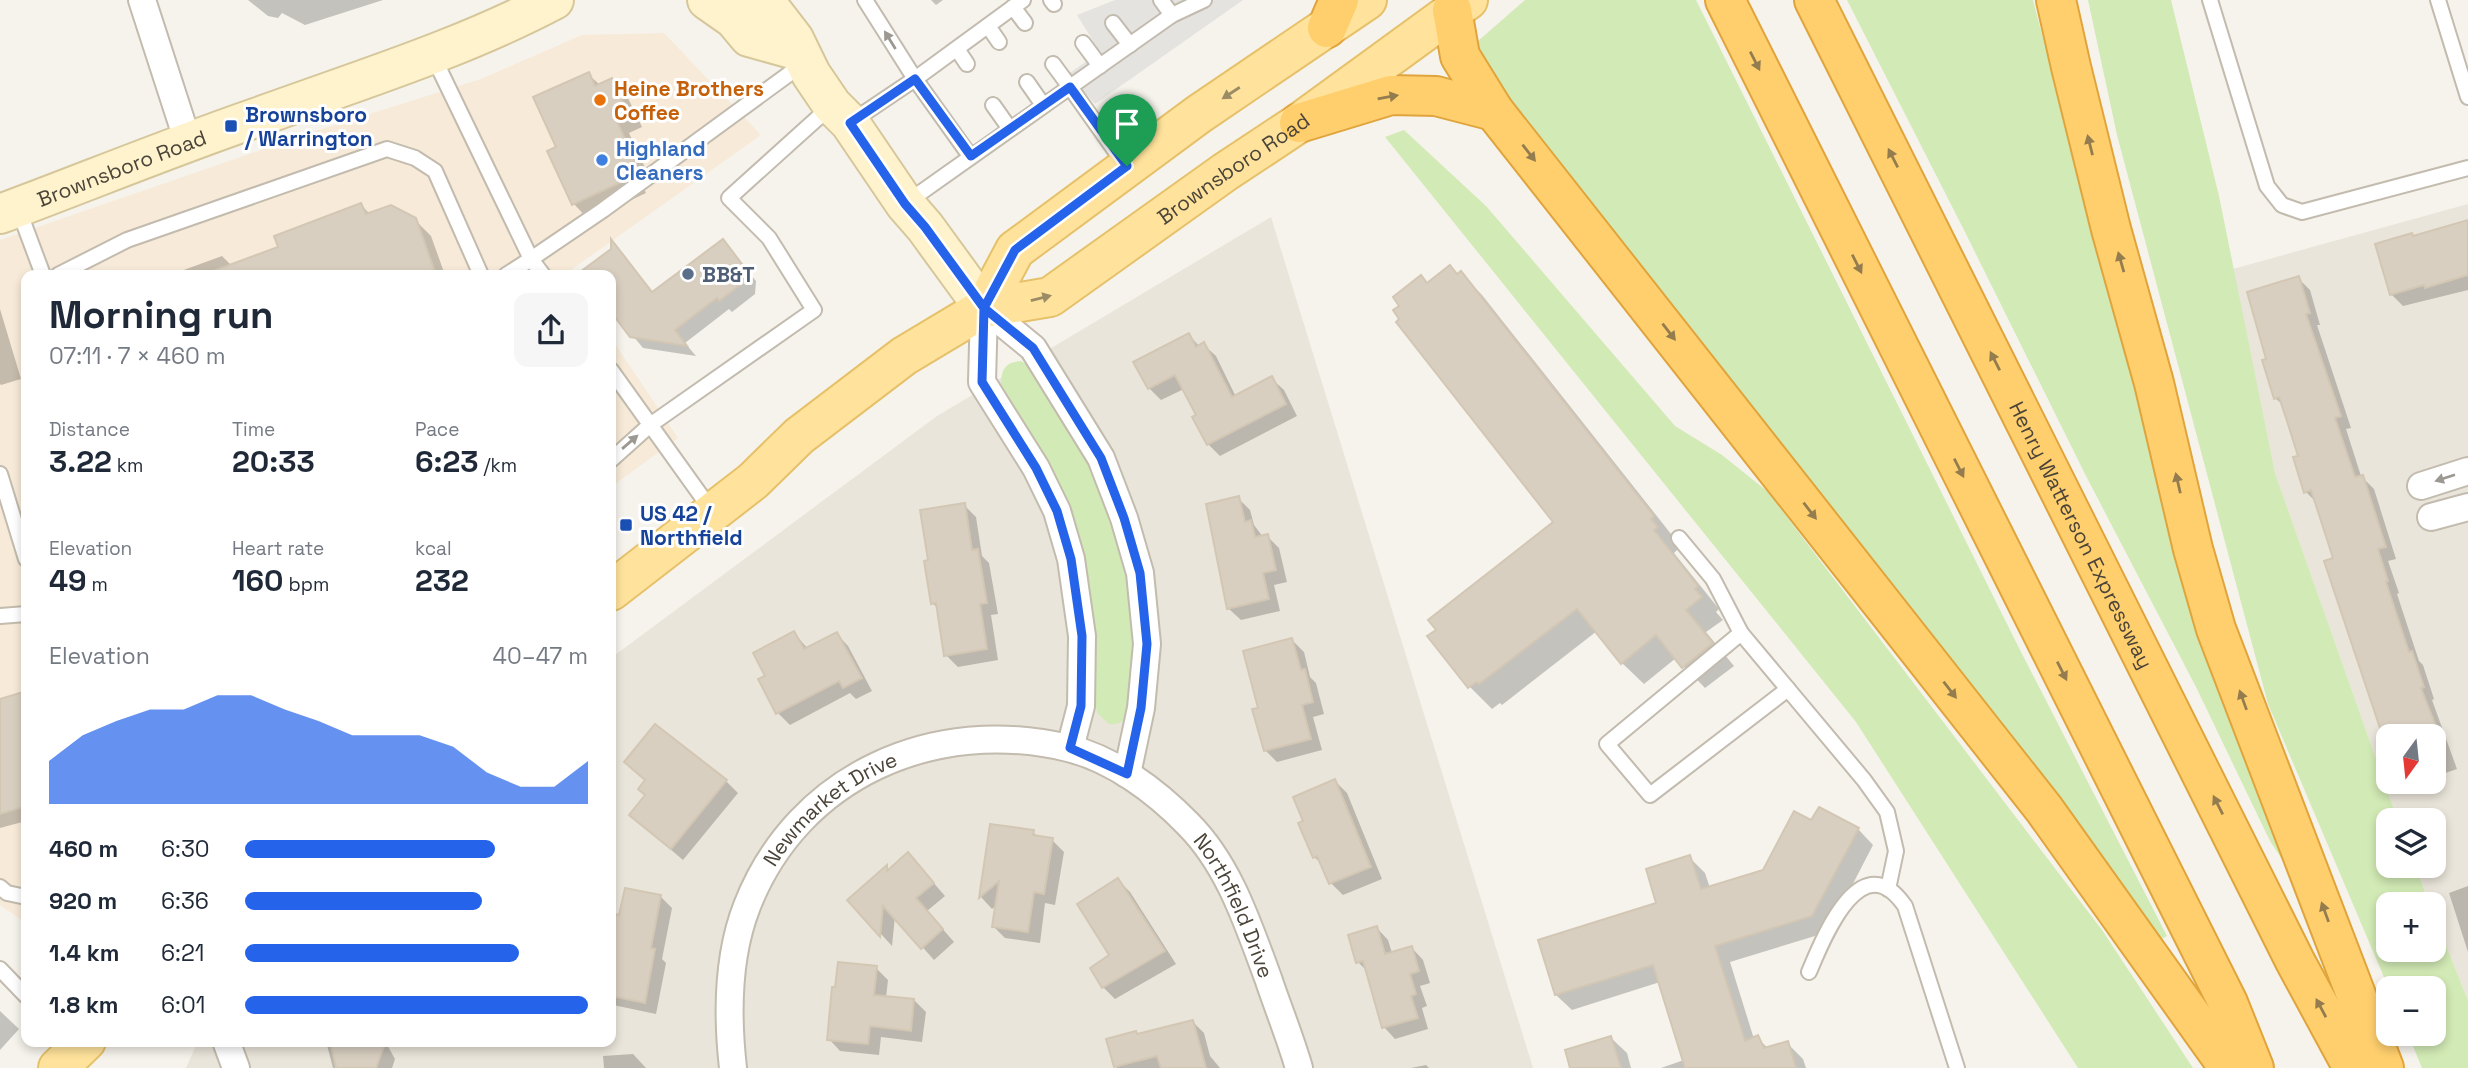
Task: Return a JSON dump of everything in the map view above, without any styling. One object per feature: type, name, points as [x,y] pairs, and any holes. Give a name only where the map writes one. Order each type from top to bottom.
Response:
[{"type":"highway","points":[[1724,0],[2228,1003],[2254,1068]]},
{"type":"highway","name":"Henry Watterson Expressway","points":[[1814,0],[2295,961],[2353,1068]]},
{"type":"highway","points":[[2056,0],[2111,229],[2154,383],[2193,549],[2216,629],[2384,1068]]},
{"type":"highway","points":[[1455,3],[1460,56],[1494,111],[2044,809],[2229,1068]]},
{"type":"highway","points":[[1299,123],[1391,95],[1436,96],[1494,111]]},
{"type":"main road","points":[[616,582],[753,481],[799,436],[904,356],[984,308],[1015,250],[1333,14],[1367,0]]},
{"type":"main road","name":"Brownsboro Road","points":[[984,308],[1050,297],[1225,172],[1299,123],[1455,3]]},
{"type":"street","points":[[142,0],[188,142]]},
{"type":"street","name":"Brownsboro Road","points":[[9,211],[431,53],[554,0]]},
{"type":"street","points":[[707,0],[734,19],[749,37],[802,57]]},
{"type":"street","points":[[762,4],[794,40],[802,57],[841,114],[984,308],[1033,348],[1101,458],[1124,518],[1140,573],[1147,644],[1141,708],[1127,774]]},
{"type":"street","points":[[984,308],[982,382],[1036,468],[1057,511],[1071,559],[1082,648],[1081,706],[1070,748]]},
{"type":"street","points":[[2421,486],[2468,471]]},
{"type":"street","points":[[2431,517],[2468,507]]},
{"type":"street","name":"Newmarket Drive","points":[[733,1068],[729,1020],[732,959],[738,932],[747,906],[783,841],[819,803],[861,772],[909,751],[934,745],[985,740],[1029,742],[1070,748],[1100,760]]},
{"type":"street","name":"Northfield Drive","points":[[1100,760],[1127,774],[1188,824],[1210,851],[1245,918],[1299,1068]]},
{"type":"street","points":[[228,1047],[236,1068]]},
{"type":"lane","points":[[865,0],[915,79],[971,156]]},
{"type":"lane","points":[[1161,0],[1172,16]]},
{"type":"lane","points":[[905,204],[1172,16],[1204,0]]},
{"type":"lane","points":[[2210,0],[2267,186],[2282,205],[2302,212],[2468,168]]},
{"type":"lane","points":[[2438,0],[2468,97]]},
{"type":"lane","points":[[616,456],[650,425],[814,310],[769,237],[729,198],[841,114],[915,79],[1018,4],[1025,23]]},
{"type":"lane","points":[[1113,23],[1130,45]]},
{"type":"lane","points":[[988,26],[999,42]]},
{"type":"lane","points":[[1083,43],[1100,66]]},
{"type":"lane","points":[[957,49],[967,64]]},
{"type":"lane","points":[[431,53],[531,259],[539,270]]},
{"type":"lane","points":[[514,270],[603,210],[802,57]]},
{"type":"lane","points":[[1053,64],[1127,166]]},
{"type":"lane","points":[[1027,82],[1043,106]]},
{"type":"lane","points":[[993,105],[1010,129]]},
{"type":"lane","points":[[68,270],[127,240],[387,149],[415,158],[435,171],[479,270]]},
{"type":"lane","points":[[9,211],[40,270]]},
{"type":"lane","points":[[616,377],[712,512]]},
{"type":"lane","points":[[0,474],[21,543]]},
{"type":"lane","points":[[1679,538],[1713,579],[1741,634],[1864,780],[1887,813],[1896,851],[1888,889]]},
{"type":"lane","points":[[0,616],[21,614]]},
{"type":"lane","points":[[1741,634],[1607,744],[1650,795],[1788,689]]},
{"type":"lane","points":[[0,887],[7,893],[21,896]]},
{"type":"lane","points":[[1809,972],[1832,921],[1849,898],[1864,887],[1888,889],[1905,906],[1956,1068]]},
{"type":"lane","points":[[0,969],[21,991]]},
{"type":"shaded area","points":[[1115,0],[1243,0],[1095,104],[1068,74],[1100,52],[1077,15]]},
{"type":"shaded area","points":[[664,33],[761,135],[571,270],[21,270],[21,920],[0,905],[0,240],[322,129],[481,79],[582,35]]},
{"type":"shaded area","points":[[2468,204],[2468,1001],[2446,945],[2446,892],[2425,892],[2420,878],[2446,878],[2446,808],[2393,808],[2388,794],[2446,794],[2446,724],[2376,724],[2376,759],[2275,473],[2233,269]]},
{"type":"shaded area","points":[[1271,217],[1533,1068],[186,1068],[195,1047],[616,1047],[616,654],[937,416]]},
{"type":"shaded area","points":[[616,345],[678,438],[616,483]]},
{"type":"green space","points":[[1525,0],[1696,0],[2020,650],[2167,936],[2158,941],[1482,73],[1475,50],[1478,41]]},
{"type":"green space","points":[[1847,0],[2033,0],[2077,170],[2291,873],[2270,841],[2196,687],[2086,476]]},
{"type":"green space","points":[[2088,0],[2171,0],[2219,196],[2275,473],[2376,759],[2376,794],[2388,794],[2393,808],[2376,808],[2376,878],[2420,878],[2425,892],[2376,892],[2376,958],[2268,704],[2117,135]]},
{"type":"green space","points":[[1404,130],[1486,206],[1675,426],[1722,455],[1767,491],[2102,930],[2193,1068],[2078,1068],[1856,722],[1385,137]]},
{"type":"green space","points":[[1021,361],[1029,366],[1072,427],[1105,500],[1120,551],[1130,604],[1133,660],[1130,710],[1124,720],[1117,724],[1109,724],[1097,713],[1094,615],[1086,569],[1071,518],[1034,440],[1001,384],[1005,367]]},
{"type":"green space","points":[[2446,945],[2468,1001],[2468,1068],[2422,1068],[2413,1046],[2446,1046],[2446,976],[2383,976],[2378,962],[2446,962]]},
{"type":"building","points":[[589,72],[595,86],[612,78],[627,111],[615,117],[635,161],[626,164],[632,177],[572,205],[547,151],[556,147],[533,97]]},
{"type":"building","points":[[361,203],[366,214],[391,205],[416,218],[434,270],[215,270],[278,247],[274,236]]},
{"type":"building","points":[[2468,220],[2468,275],[2390,295],[2375,244]]},
{"type":"building","points":[[611,239],[652,292],[723,239],[745,268],[744,282],[719,301],[717,298],[675,330],[687,346],[630,337],[616,319],[616,270],[583,270],[611,249]]},
{"type":"building","points":[[1450,265],[1457,274],[1461,271],[1654,516],[1651,519],[1658,527],[1654,530],[1698,586],[1695,589],[1702,597],[1686,610],[1713,643],[1682,668],[1656,635],[1621,664],[1577,609],[1479,684],[1477,682],[1468,688],[1427,636],[1436,630],[1428,620],[1553,522],[1396,322],[1399,319],[1393,310],[1399,306],[1393,297],[1421,275],[1427,283]]},
{"type":"building","points":[[2299,276],[2310,313],[2306,314],[2341,416],[2335,418],[2355,477],[2363,475],[2386,547],[2378,549],[2388,581],[2386,582],[2435,724],[2379,724],[2324,561],[2333,558],[2311,490],[2304,493],[2293,457],[2298,456],[2279,397],[2274,399],[2262,360],[2266,359],[2247,292]]},
{"type":"building","points":[[1189,333],[1196,347],[1204,342],[1232,397],[1272,376],[1286,404],[1207,445],[1192,417],[1196,415],[1175,375],[1148,389],[1133,362]]},
{"type":"building","points":[[1239,496],[1245,522],[1251,520],[1255,537],[1268,534],[1276,570],[1263,573],[1269,599],[1227,609],[1206,504]]},
{"type":"building","points":[[965,503],[972,550],[978,549],[987,603],[980,604],[987,649],[944,656],[936,603],[931,604],[924,561],[928,560],[920,510]]},
{"type":"building","points":[[794,631],[804,649],[837,632],[862,678],[843,688],[839,681],[776,714],[758,679],[765,676],[753,653]]},
{"type":"building","points":[[1292,638],[1301,670],[1305,669],[1313,702],[1302,705],[1311,739],[1264,751],[1252,709],[1258,708],[1243,651]]},
{"type":"building","points":[[21,693],[21,808],[0,814],[0,699]]},
{"type":"building","points":[[655,724],[727,780],[671,849],[629,815],[645,795],[638,789],[645,780],[624,762]]},
{"type":"building","points":[[1335,779],[1371,867],[1329,884],[1317,856],[1313,858],[1298,823],[1303,821],[1293,797]]},
{"type":"building","points":[[1819,807],[1859,828],[1812,916],[1715,946],[1745,1041],[1758,1035],[1764,1048],[1788,1041],[1796,1068],[1685,1068],[1653,965],[1555,995],[1538,940],[1656,903],[1646,869],[1690,855],[1701,889],[1763,870],[1794,811],[1811,820]]},
{"type":"building","points":[[990,824],[1034,830],[1033,835],[1053,838],[1044,894],[1034,892],[1028,932],[992,927],[999,881],[979,898]]},
{"type":"building","points":[[908,852],[934,883],[916,898],[943,929],[921,949],[883,906],[880,937],[847,900],[887,865],[887,871]]},
{"type":"building","points":[[1118,878],[1165,951],[1102,988],[1090,968],[1109,955],[1077,904]]},
{"type":"building","points":[[625,888],[661,895],[651,948],[655,949],[645,1003],[616,997],[616,914],[619,915]]},
{"type":"building","points":[[1377,926],[1385,954],[1412,946],[1419,971],[1410,974],[1416,994],[1411,996],[1418,1018],[1382,1028],[1363,961],[1356,963],[1348,935]]},
{"type":"building","points":[[838,962],[877,966],[874,995],[914,999],[911,1031],[870,1026],[868,1044],[827,1040],[832,987],[835,987]]},
{"type":"building","points":[[1193,1020],[1206,1068],[1161,1068],[1157,1056],[1114,1067],[1106,1039]]},
{"type":"building","points":[[1611,1036],[1621,1068],[1570,1068],[1565,1050]]},
{"type":"building","points":[[331,1047],[384,1047],[376,1068],[336,1068]]},
{"type":"place","name":"Heine Brothers Coffee","points":[[600,100]]},
{"type":"place","name":"Brownsboro / Warrington","points":[[231,126]]},
{"type":"place","name":"Highland Cleaners","points":[[602,160]]},
{"type":"place","name":"BB&T","points":[[688,274]]},
{"type":"place","name":"US 42 / Northfield","points":[[626,525]]},
{"type":"route","points":[[1127,166],[1015,250],[984,308],[1033,348],[1101,458],[1124,518],[1140,573],[1147,644],[1141,708],[1127,774],[1070,748],[1081,706],[1082,636],[1071,559],[1057,511],[1036,468],[982,382],[984,308],[905,204],[850,123],[915,79],[971,156],[1070,87],[1127,166]]}]
